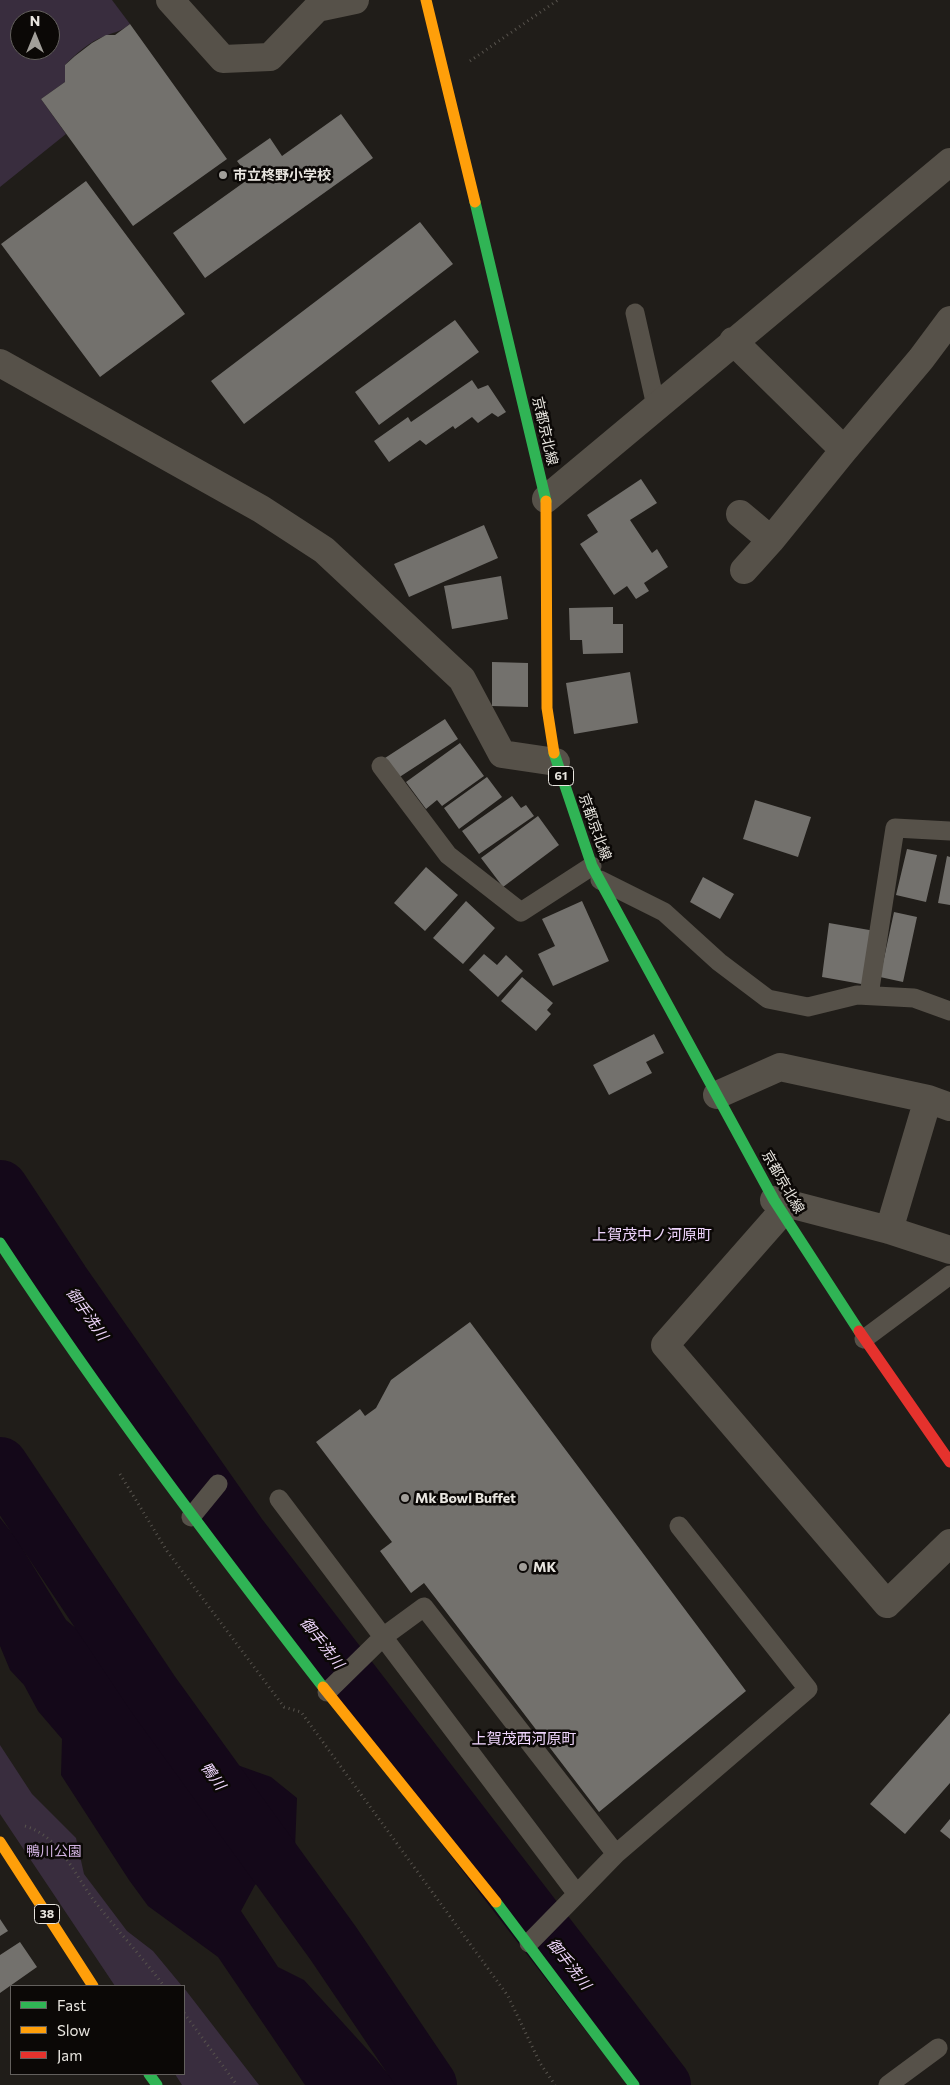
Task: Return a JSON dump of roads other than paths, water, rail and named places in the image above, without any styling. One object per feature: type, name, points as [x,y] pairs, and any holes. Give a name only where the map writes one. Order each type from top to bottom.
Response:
[{"type":"main road","name":"京都京北線","points":[[426,0],[546,499],[547,708],[556,762],[596,873],[778,1206],[864,1340],[950,1462]]},
{"type":"main road","points":[[0,1243],[55,1327],[191,1517],[327,1692],[529,1943],[634,2085]]},
{"type":"main road","name":"38","points":[[0,1842],[92,1985]]},
{"type":"street","points":[[170,0],[222,59],[270,57],[317,8],[355,0]]},
{"type":"street","points":[[546,499],[733,341],[950,162]]},
{"type":"street","points":[[744,570],[921,359],[950,320]]},
{"type":"street","points":[[733,341],[844,450]]},
{"type":"street","points":[[0,363],[261,509],[324,550],[462,679],[502,754],[556,762]]},
{"type":"street","points":[[740,514],[771,540]]},
{"type":"street","points":[[717,1095],[780,1067],[939,1103],[889,1230]]},
{"type":"street","points":[[950,1270],[889,1230],[778,1206],[665,1345],[887,1604],[950,1543]]},
{"type":"lane","points":[[634,313],[656,406]]},
{"type":"lane","points":[[381,766],[448,856],[521,912],[596,873],[664,912],[718,962],[768,999],[808,1007],[857,994],[914,998],[950,1011]]},
{"type":"lane","points":[[869,995],[895,828],[950,831]]},
{"type":"lane","points":[[864,1340],[950,1270]]},
{"type":"lane","points":[[191,1517],[218,1484]]},
{"type":"lane","points":[[279,1499],[577,1894]]},
{"type":"lane","points":[[529,1943],[616,1854],[808,1689],[679,1526]]},
{"type":"lane","points":[[327,1692],[383,1637],[424,1607],[616,1854]]},
{"type":"lane","points":[[888,2085],[938,2048]]},
{"type":"water","points":[[0,1518],[16,1538],[66,1620],[97,1646],[118,1687],[226,1761],[271,1777],[297,1798],[295,1848],[255,1885],[241,1911],[278,1967],[304,1980],[397,2085],[305,2085],[218,1957],[148,1906],[129,1880],[61,1775],[62,1739],[38,1711],[24,1685],[10,1670],[0,1646]]},
{"type":"waterway","name":"御手洗川","points":[[0,1188],[62,1282],[239,1535],[663,2085]]},
{"type":"waterway","name":"鴨川","points":[[0,1465],[153,1694],[333,1943],[429,2085]]},
{"type":"place","name":"市立柊野小学校","points":[[223,175]]},
{"type":"place","name":"Mk Bowl Buffet","points":[[405,1498]]},
{"type":"place","name":"MK","points":[[523,1567]]},
{"type":"district","name":"上賀茂中ノ河原町","points":[[652,1235]]},
{"type":"district","name":"上賀茂西河原町","points":[[524,1739]]},
{"type":"park label","name":"鴨川公園","points":[[54,1851]]}]
